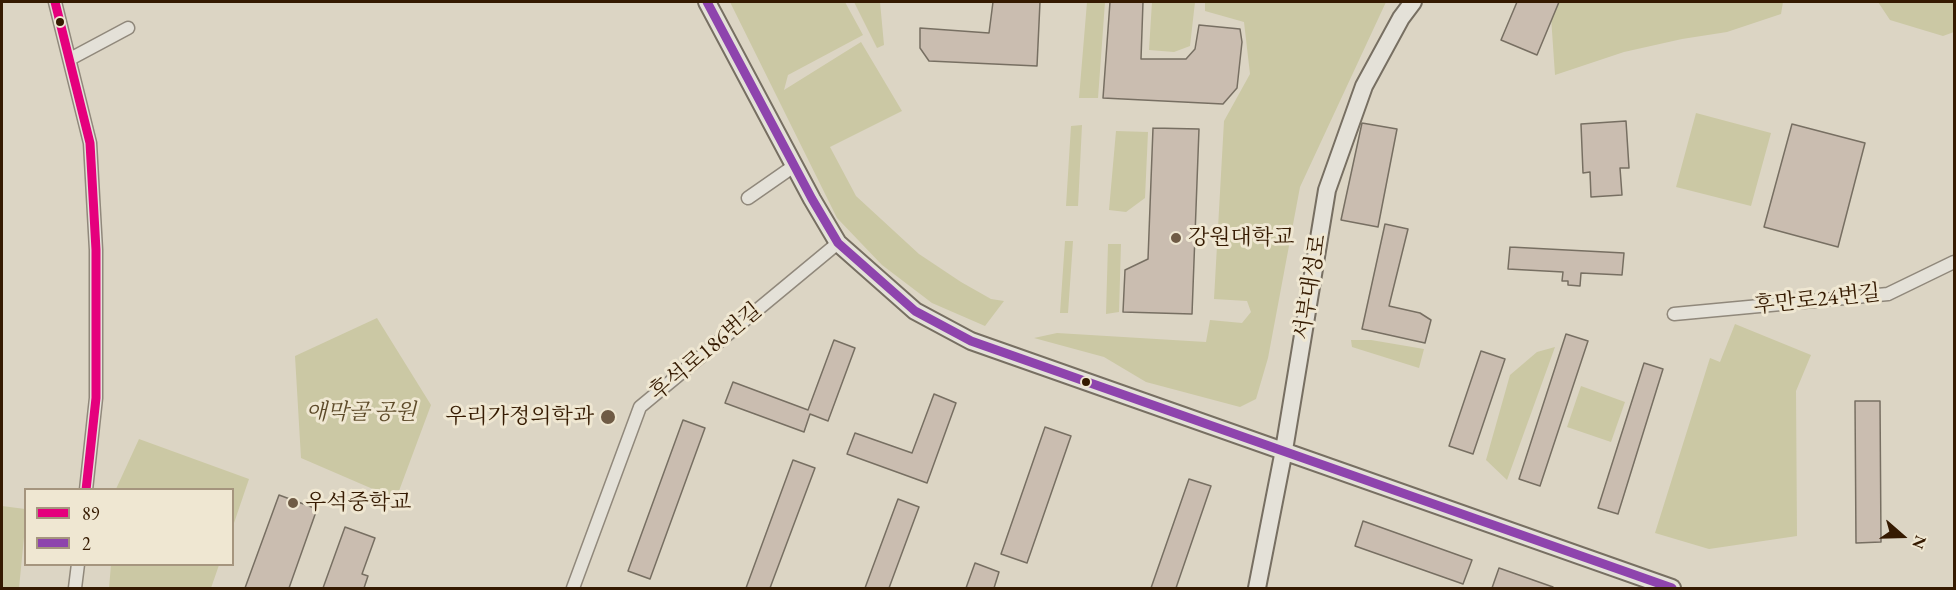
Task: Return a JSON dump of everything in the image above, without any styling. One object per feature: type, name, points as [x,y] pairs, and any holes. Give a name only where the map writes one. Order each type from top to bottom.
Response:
[{"type":"street","points":[[55,2],[90,143],[96,250],[96,398],[86,488]]},
{"type":"street","points":[[707,2],[837,243],[915,311],[971,341],[1672,588]]},
{"type":"street","name":"서부대성로","points":[[1257,588],[1284,450],[1327,190],[1364,86],[1401,18],[1413,2]]},
{"type":"street","points":[[70,59],[128,28]]},
{"type":"street","points":[[748,198],[794,166]]},
{"type":"street","name":"후석로186번길","points":[[573,588],[640,407],[837,243]]},
{"type":"street","name":"후만로24번길","points":[[1674,314],[1888,294],[1954,261]]},
{"type":"street","points":[[75,588],[78,566]]},
{"type":"green space","points":[[730,2],[845,2],[863,35],[788,75],[784,90],[861,42],[902,111],[830,147],[856,196],[919,254],[991,299],[1004,301],[985,326],[932,303],[882,265],[837,218]]},
{"type":"green space","points":[[854,2],[880,2],[884,45],[877,48]]},
{"type":"green space","points":[[1087,2],[1105,2],[1098,98],[1079,98]]},
{"type":"green space","points":[[1152,2],[1195,2],[1190,46],[1174,52],[1149,50]]},
{"type":"green space","points":[[1205,2],[1386,2],[1300,187],[1268,358],[1256,399],[1240,407],[1146,382],[1104,357],[1034,338],[1057,333],[1206,342],[1210,320],[1242,323],[1251,312],[1247,301],[1214,299],[1224,121],[1250,74],[1244,22],[1205,11]]},
{"type":"green space","points":[[1550,2],[1783,2],[1781,14],[1727,32],[1624,52],[1555,75]]},
{"type":"green space","points":[[1878,2],[1954,2],[1954,32],[1943,36],[1890,20]]},
{"type":"green space","points":[[1696,113],[1771,133],[1751,206],[1676,187]]},
{"type":"green space","points":[[1082,125],[1078,206],[1066,206],[1071,126]]},
{"type":"green space","points":[[1116,131],[1148,132],[1145,198],[1126,212],[1109,210]]},
{"type":"green space","points":[[1065,241],[1073,241],[1068,313],[1060,313]]},
{"type":"green space","points":[[1108,244],[1121,244],[1119,312],[1106,314]]},
{"type":"green space","name":"애막골 공원","points":[[377,318],[431,405],[396,499],[301,458],[295,356]]},
{"type":"green space","points":[[1735,324],[1811,355],[1796,391],[1797,536],[1709,549],[1655,533],[1710,358],[1720,362]]},
{"type":"green space","points":[[1351,340],[1371,340],[1424,349],[1419,368],[1352,347]]},
{"type":"green space","points":[[1555,347],[1507,480],[1486,460],[1510,375],[1537,352]]},
{"type":"green space","points":[[1581,386],[1625,402],[1611,442],[1567,427]]},
{"type":"green space","points":[[139,439],[249,479],[234,523],[234,488],[116,488]]},
{"type":"green space","points":[[2,506],[24,509],[19,588],[2,588]]},
{"type":"green space","points":[[111,566],[219,566],[211,588],[109,588]]},
{"type":"building","points":[[993,2],[1040,2],[1037,66],[929,61],[920,48],[920,28],[989,33]]},
{"type":"building","points":[[1110,2],[1143,2],[1141,59],[1186,59],[1195,49],[1199,25],[1240,29],[1242,42],[1237,88],[1223,104],[1103,98]]},
{"type":"building","points":[[1517,2],[1559,2],[1537,55],[1501,40]]},
{"type":"building","points":[[1626,121],[1629,168],[1620,168],[1622,195],[1591,197],[1590,172],[1583,173],[1581,124]]},
{"type":"building","points":[[1362,123],[1397,129],[1378,227],[1341,220]]},
{"type":"building","points":[[1792,124],[1865,143],[1838,247],[1764,227]]},
{"type":"building","points":[[1153,128],[1199,129],[1192,314],[1123,312],[1125,270],[1148,259]]},
{"type":"building","points":[[1385,224],[1408,229],[1389,306],[1420,313],[1431,320],[1425,343],[1362,329]]},
{"type":"building","points":[[1510,247],[1624,253],[1622,275],[1581,273],[1580,286],[1568,285],[1568,281],[1562,281],[1563,272],[1508,269]]},
{"type":"building","points":[[1566,334],[1588,341],[1540,486],[1519,479]]},
{"type":"building","points":[[834,340],[855,348],[828,421],[810,414],[804,432],[725,403],[733,382],[808,410]]},
{"type":"building","points":[[1481,351],[1505,359],[1473,454],[1449,446]]},
{"type":"building","points":[[1644,363],[1663,369],[1618,514],[1598,508]]},
{"type":"building","points":[[934,394],[956,403],[927,483],[847,454],[855,433],[912,453]]},
{"type":"building","points":[[1855,401],[1880,401],[1881,542],[1856,543]]},
{"type":"building","points":[[683,420],[705,428],[650,579],[628,571]]},
{"type":"building","points":[[1045,427],[1071,436],[1027,563],[1001,554]]},
{"type":"building","points":[[793,460],[815,468],[770,588],[746,588]]},
{"type":"building","points":[[1189,479],[1211,486],[1176,588],[1151,588]]},
{"type":"building","points":[[279,495],[317,509],[289,588],[245,588]]},
{"type":"building","points":[[898,499],[919,507],[889,588],[865,588]]},
{"type":"building","points":[[1363,521],[1472,560],[1463,584],[1355,546]]},
{"type":"building","points":[[345,527],[375,538],[362,574],[368,576],[364,588],[323,588]]},
{"type":"building","points":[[975,563],[999,572],[994,588],[966,588]]},
{"type":"building","points":[[1499,568],[1553,587],[1553,588],[1492,588]]},
{"type":"transit line","name":"89","points":[[55,2],[90,143],[96,250],[96,398],[86,488]]},
{"type":"transit line","name":"2","points":[[707,2],[812,199],[838,243],[915,311],[971,341],[1672,588]]},
{"type":"place","name":"강원대학교","points":[[1176,238]]},
{"type":"place","name":"우리가정의학과","points":[[608,417]]},
{"type":"place","name":"우석중학교","points":[[293,503]]}]
